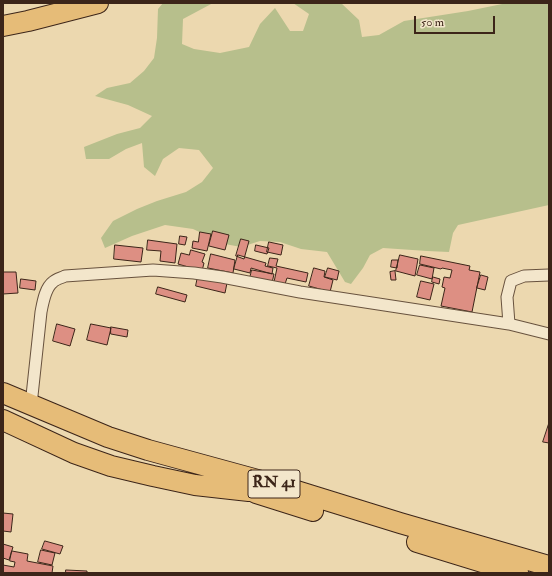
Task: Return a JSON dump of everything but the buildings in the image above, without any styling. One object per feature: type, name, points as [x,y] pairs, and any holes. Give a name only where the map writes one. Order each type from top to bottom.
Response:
[{"type":"highway","points":[[3,26],[95,4]]},
{"type":"highway","points":[[3,37],[95,4]]},
{"type":"highway","name":"RN 41","points":[[3,393],[108,437],[148,450],[287,488],[400,523],[549,566]]},
{"type":"highway","points":[[3,408],[103,449],[249,491]]},
{"type":"highway","name":"RN 41","points":[[3,420],[74,453],[111,466],[196,485],[249,491],[510,572]]},
{"type":"street","points":[[31,405],[42,304],[52,282],[65,276],[153,270],[194,273],[300,292],[509,324],[549,334]]},
{"type":"street","points":[[509,324],[507,297],[511,281],[524,276],[549,275]]},
{"type":"green space","points":[[163,3],[213,3],[183,19],[182,44],[194,49],[220,53],[249,47],[260,24],[275,8],[290,31],[303,31],[309,14],[293,3],[341,3],[359,20],[362,37],[379,35],[404,21],[507,3],[549,3],[549,205],[458,225],[453,233],[449,252],[383,248],[370,255],[363,268],[351,284],[345,282],[327,252],[301,249],[280,242],[260,241],[241,247],[225,244],[193,229],[165,225],[132,236],[105,248],[101,238],[113,221],[157,201],[186,192],[202,182],[213,168],[199,150],[179,148],[163,159],[155,176],[144,167],[142,143],[126,149],[109,159],[86,159],[84,147],[117,134],[140,128],[152,116],[128,105],[95,96],[107,88],[130,83],[144,71],[154,58],[157,38],[158,9]]}]
